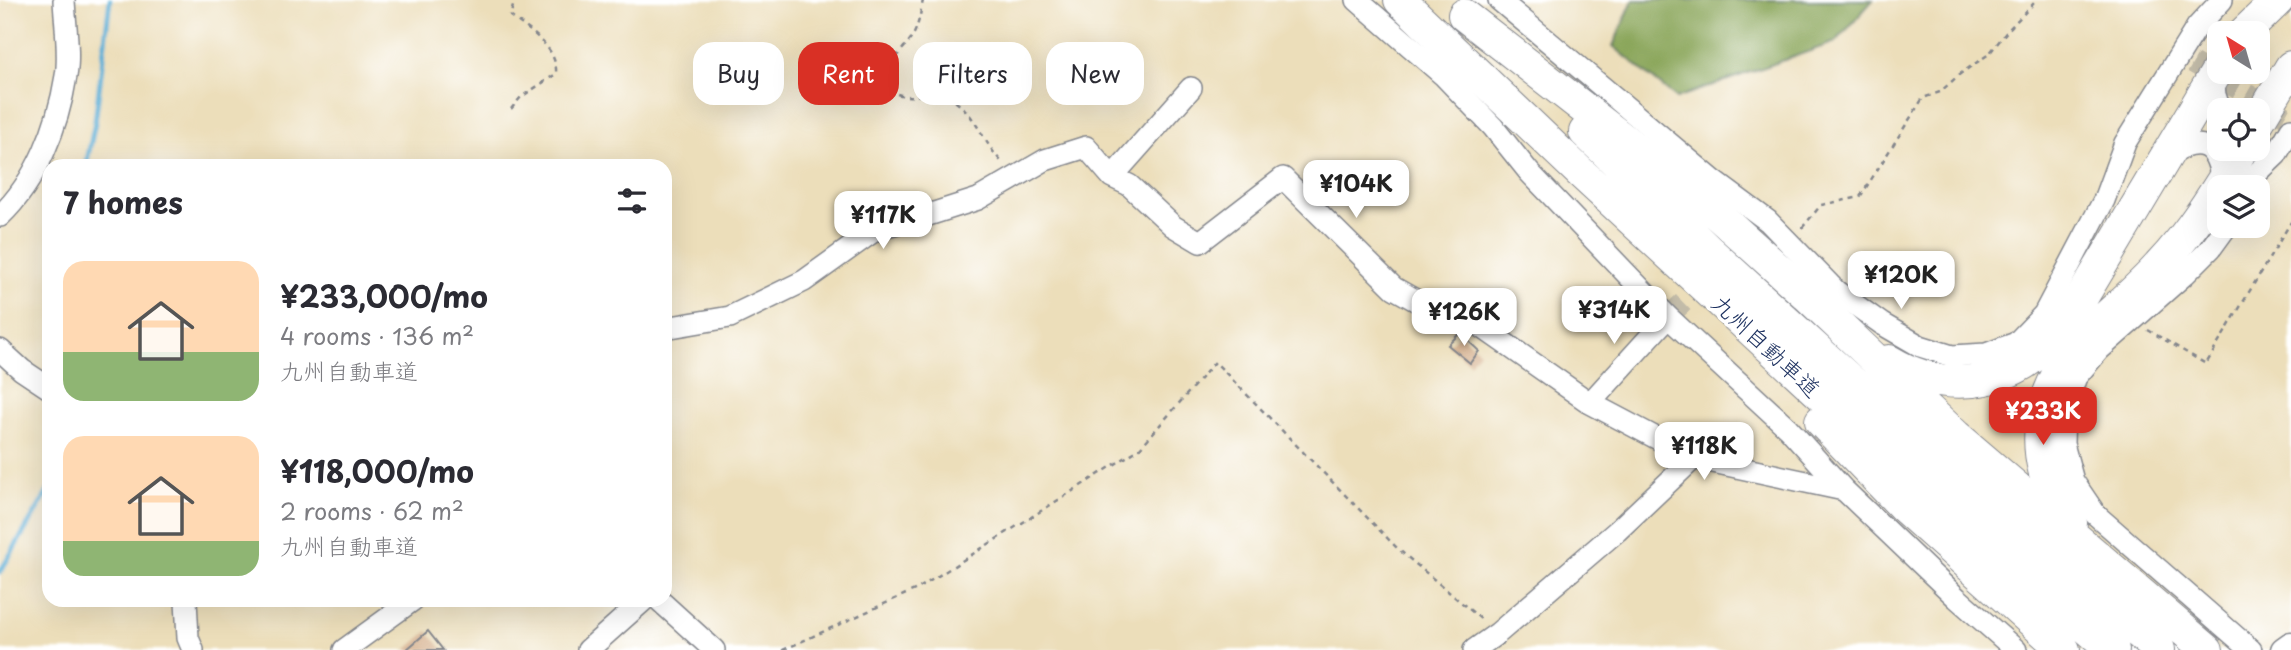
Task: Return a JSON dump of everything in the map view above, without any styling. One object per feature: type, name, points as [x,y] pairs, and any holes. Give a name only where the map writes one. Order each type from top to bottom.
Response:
[{"type":"highway","name":"九州自動車道","points":[[1400,0],[1580,172],[1922,487],[2113,650]]},
{"type":"highway","points":[[2257,21],[2278,0]]},
{"type":"highway","name":"九州自動車道","points":[[1456,8],[1708,250],[1935,458],[2170,639]]},
{"type":"highway","points":[[1456,8],[1699,198],[1809,297],[2170,639],[2207,650]]},
{"type":"highway","points":[[1809,297],[1882,357],[1926,378],[1950,383],[1971,383],[1995,377],[2017,367],[2038,354],[2072,314],[2168,154],[2201,66]]},
{"type":"highway","points":[[2275,117],[2291,67]]},
{"type":"highway","points":[[1580,172],[1634,237],[1810,409],[1902,505],[2064,650]]},
{"type":"highway","points":[[2170,639],[2147,584],[2071,523],[2056,503],[2042,466],[2040,426],[2050,389],[2070,355],[2160,266],[2207,211]]},
{"type":"main road","points":[[2284,650],[2291,645]]},
{"type":"street","points":[[0,216],[17,200],[52,135],[67,74],[64,0]]},
{"type":"street","points":[[1357,0],[1443,75],[1493,127],[1529,172],[1668,317],[1788,428],[1844,490],[1957,598],[2016,650]]},
{"type":"street","points":[[1499,0],[1714,181],[1768,221],[1836,291],[1882,324],[1920,346],[1952,356],[1986,354],[2016,343],[2044,314],[2104,200],[2125,143],[2201,66]]},
{"type":"street","points":[[2213,98],[2201,66],[2197,27],[2222,0]]},
{"type":"street","points":[[1112,177],[1191,88]]},
{"type":"street","points":[[2255,175],[2276,155],[2275,117]]},
{"type":"street","points":[[2168,154],[2192,143],[2201,145],[2211,150],[2229,175]]},
{"type":"street","points":[[672,327],[730,317],[804,281],[878,228],[978,199],[1045,160],[1086,147],[1112,177],[1129,186],[1173,226],[1200,242],[1283,178],[1394,288],[1417,301],[1466,316],[1590,403],[1694,458],[1844,490]]},
{"type":"street","points":[[2218,238],[2211,248],[2099,350],[2076,377],[2064,410],[2063,444],[2073,481],[2095,515],[2251,650]]},
{"type":"street","points":[[1590,403],[1668,317]]},
{"type":"street","points":[[0,350],[42,383]]},
{"type":"street","points":[[1474,650],[1498,634],[1617,531],[1694,458]]},
{"type":"street","points":[[186,607],[188,638],[193,650]]},
{"type":"street","points":[[344,650],[403,607]]},
{"type":"street","points":[[588,650],[636,607]]},
{"type":"street","points":[[667,607],[714,650]]},
{"type":"path","points":[[511,108],[521,97],[556,74],[556,64],[539,38],[510,16],[515,0]]},
{"type":"path","points":[[923,0],[914,35],[889,65],[885,81],[888,90],[901,97],[938,93],[960,103],[980,129],[991,150],[1017,176]]},
{"type":"path","points":[[1790,242],[1821,205],[1860,197],[1923,99],[1940,92],[1989,54],[2037,0]]},
{"type":"path","points":[[2133,321],[2206,364],[2291,222]]},
{"type":"path","points":[[783,650],[919,588],[1139,449],[1215,362],[1398,549],[1498,634]]},
{"type":"green space","points":[[1633,0],[1873,0],[1836,42],[1676,98],[1613,46]]},
{"type":"building","points":[[1460,333],[1479,351],[1470,363],[1448,345]]},
{"type":"building","points":[[428,631],[443,650],[406,650]]},
{"type":"waterway","points":[[87,159],[95,122],[110,0]]},
{"type":"waterway","points":[[0,572],[42,502]]},
{"type":"tunnel","points":[[2193,63],[2285,116]]},
{"type":"tunnel","points":[[1668,317],[1710,277]]}]
